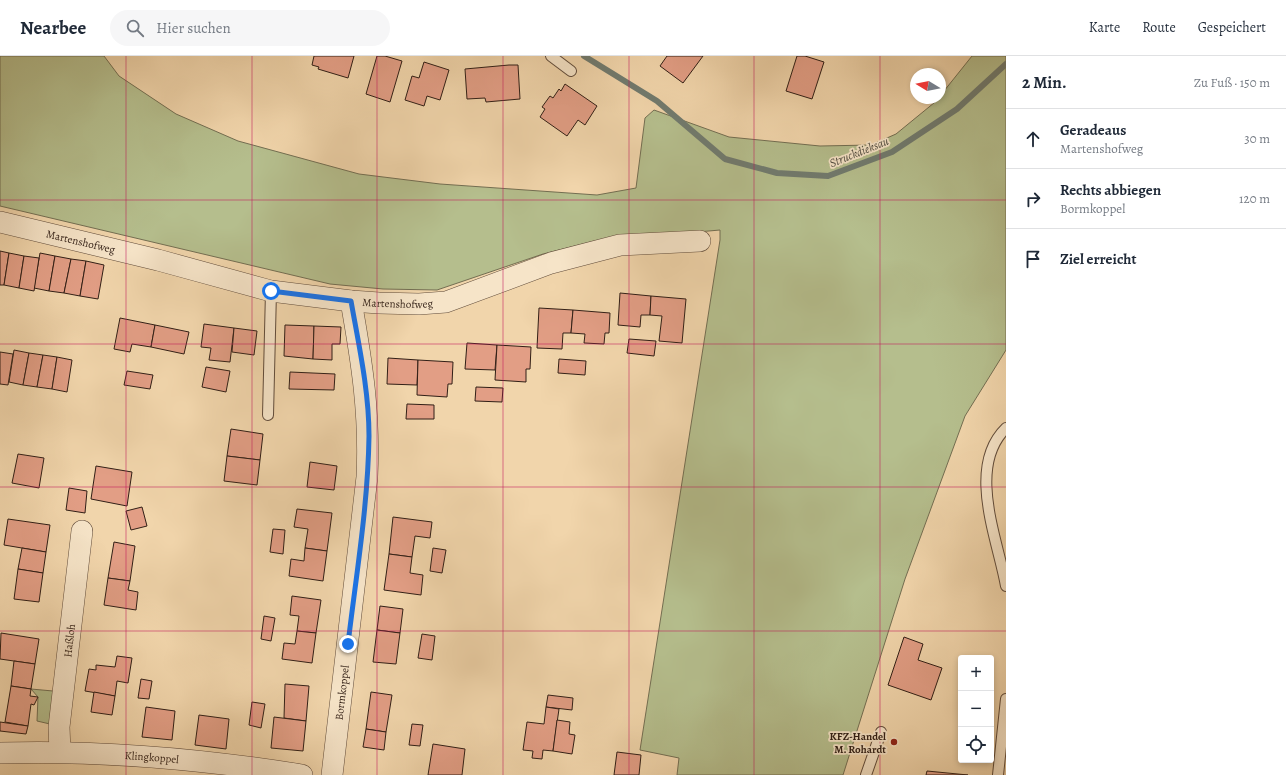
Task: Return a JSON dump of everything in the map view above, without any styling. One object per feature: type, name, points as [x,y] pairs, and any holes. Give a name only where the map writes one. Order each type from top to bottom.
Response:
[{"type":"street","name":"Martenshofweg","points":[[0,222],[158,260],[271,291],[351,301],[419,304],[446,302],[551,263],[620,245],[700,241]]},
{"type":"street","name":"Bormkoppel","points":[[332,775],[368,470],[369,435],[366,398],[361,354],[351,301]]},
{"type":"street","name":"Haßloh","points":[[60,752],[59,726],[82,531]]},
{"type":"street","name":"Klingkoppel","points":[[0,753],[60,752],[192,760],[302,775]]},
{"type":"lane","points":[[551,56],[571,71]]},
{"type":"lane","points":[[268,415],[271,291]]},
{"type":"lane","points":[[1006,428],[998,438],[991,453],[987,492],[989,514],[1006,586]]},
{"type":"lane","points":[[998,775],[1006,698]]},
{"type":"lane","points":[[866,775],[881,732]]},
{"type":"green space","points":[[0,56],[104,56],[119,76],[176,114],[238,141],[359,174],[440,184],[597,195],[636,188],[645,118],[654,110],[729,137],[820,146],[871,145],[896,134],[933,104],[946,104],[946,88],[972,56],[1006,56],[1006,350],[965,416],[905,579],[843,775],[677,775],[679,758],[640,750],[720,240],[720,230],[595,241],[543,254],[437,290],[383,289],[330,284],[0,206]]},
{"type":"green space","points":[[31,689],[53,691],[50,724],[37,721],[38,697]]},
{"type":"building","points":[[314,56],[354,56],[348,78],[318,69],[319,67],[312,65]]},
{"type":"building","points":[[377,56],[385,56],[402,61],[390,102],[366,94]]},
{"type":"building","points":[[667,56],[703,56],[683,83],[660,66]]},
{"type":"building","points":[[797,56],[805,56],[824,62],[812,99],[786,91]]},
{"type":"building","points":[[424,62],[449,70],[440,100],[427,96],[424,106],[405,100],[412,76],[419,78]]},
{"type":"building","points":[[518,65],[520,99],[486,102],[485,98],[467,99],[465,69]]},
{"type":"building","points":[[565,84],[597,106],[585,125],[578,120],[567,136],[540,117],[545,109],[542,107],[550,96],[553,98],[559,89],[561,91]]},
{"type":"building","points":[[0,251],[9,253],[4,285],[0,285]]},
{"type":"building","points":[[9,253],[24,256],[19,288],[4,285]]},
{"type":"building","points":[[40,253],[55,256],[49,291],[34,288]]},
{"type":"building","points":[[24,256],[39,258],[34,291],[19,288]]},
{"type":"building","points":[[55,256],[71,259],[64,293],[49,291]]},
{"type":"building","points":[[71,259],[86,261],[80,296],[64,293]]},
{"type":"building","points":[[86,261],[104,265],[98,299],[80,296]]},
{"type":"building","points":[[620,293],[651,296],[650,315],[641,315],[640,327],[618,325]]},
{"type":"building","points":[[651,296],[686,299],[682,343],[659,341],[662,316],[650,315]]},
{"type":"building","points":[[539,308],[573,310],[571,333],[563,333],[562,349],[537,348]]},
{"type":"building","points":[[573,310],[610,313],[609,333],[605,333],[604,344],[584,343],[585,334],[571,333]]},
{"type":"building","points":[[120,318],[155,325],[151,347],[132,344],[130,352],[114,349]]},
{"type":"building","points":[[204,324],[234,328],[230,362],[209,360],[211,348],[201,347]]},
{"type":"building","points":[[155,325],[189,332],[184,354],[151,347]]},
{"type":"building","points":[[285,325],[314,326],[313,359],[284,356]]},
{"type":"building","points":[[314,326],[341,327],[340,344],[332,344],[332,360],[313,359]]},
{"type":"building","points":[[234,328],[257,331],[254,355],[232,352]]},
{"type":"building","points":[[629,339],[656,341],[654,356],[627,353]]},
{"type":"building","points":[[467,343],[497,345],[495,370],[465,369]]},
{"type":"building","points":[[497,345],[531,347],[530,369],[526,369],[526,382],[495,380]]},
{"type":"building","points":[[14,350],[29,353],[23,385],[9,382]]},
{"type":"building","points":[[0,352],[13,354],[8,385],[0,384]]},
{"type":"building","points":[[29,353],[43,355],[37,387],[23,385]]},
{"type":"building","points":[[43,355],[57,357],[52,389],[37,387]]},
{"type":"building","points":[[57,357],[72,360],[67,392],[52,389]]},
{"type":"building","points":[[388,358],[418,360],[417,385],[387,384]]},
{"type":"building","points":[[559,359],[586,361],[585,375],[558,373]]},
{"type":"building","points":[[418,360],[453,362],[452,384],[448,384],[447,397],[417,395]]},
{"type":"building","points":[[206,367],[230,371],[226,392],[202,387]]},
{"type":"building","points":[[127,371],[153,375],[150,389],[124,385]]},
{"type":"building","points":[[290,372],[335,374],[334,390],[289,389]]},
{"type":"building","points":[[476,387],[503,388],[502,402],[475,401]]},
{"type":"building","points":[[407,404],[434,405],[434,419],[406,419]]},
{"type":"building","points":[[231,429],[263,434],[260,460],[227,456]]},
{"type":"building","points":[[18,454],[44,458],[39,488],[12,483]]},
{"type":"building","points":[[227,456],[260,460],[257,485],[224,481]]},
{"type":"building","points":[[310,462],[337,466],[334,490],[307,487]]},
{"type":"building","points":[[96,466],[132,472],[127,506],[91,499]]},
{"type":"building","points":[[69,488],[87,491],[85,513],[66,510]]},
{"type":"building","points":[[142,507],[147,526],[131,530],[126,511]]},
{"type":"building","points":[[297,509],[332,513],[327,551],[305,548],[308,529],[294,527]]},
{"type":"building","points":[[393,517],[432,522],[430,538],[415,536],[412,557],[389,554]]},
{"type":"building","points":[[8,519],[50,525],[46,552],[4,545]]},
{"type":"building","points":[[273,529],[285,530],[283,554],[270,552]]},
{"type":"building","points":[[114,542],[135,546],[130,581],[108,578]]},
{"type":"building","points":[[22,548],[46,552],[43,573],[18,569]]},
{"type":"building","points":[[305,548],[327,551],[323,581],[289,576],[291,559],[304,561]]},
{"type":"building","points":[[433,548],[446,550],[442,573],[430,571]]},
{"type":"building","points":[[389,554],[412,557],[410,573],[423,575],[421,595],[384,590]]},
{"type":"building","points":[[18,569],[43,573],[39,602],[14,599]]},
{"type":"building","points":[[108,578],[130,581],[128,590],[138,592],[136,610],[104,605]]},
{"type":"building","points":[[292,596],[321,600],[316,633],[297,631],[299,616],[290,615]]},
{"type":"building","points":[[380,606],[403,609],[400,633],[377,630]]},
{"type":"building","points":[[264,616],[275,618],[271,641],[261,639]]},
{"type":"building","points":[[377,630],[400,633],[396,664],[373,662]]},
{"type":"building","points":[[297,631],[316,633],[312,663],[282,659],[284,643],[295,644]]},
{"type":"building","points":[[1,633],[39,639],[35,664],[0,659]]},
{"type":"building","points":[[422,634],[435,636],[432,660],[418,658]]},
{"type":"building","points":[[904,637],[923,644],[918,660],[942,668],[931,700],[888,685]]},
{"type":"building","points":[[117,656],[132,658],[128,683],[117,681],[115,696],[85,691],[89,669],[96,670],[96,665],[115,667]]},
{"type":"building","points":[[14,661],[35,664],[31,689],[11,686]]},
{"type":"building","points":[[141,679],[152,681],[149,699],[138,698]]},
{"type":"building","points":[[285,684],[309,686],[306,721],[284,718]]},
{"type":"building","points":[[11,686],[31,689],[30,696],[38,697],[34,705],[31,704],[28,726],[5,722]]},
{"type":"building","points":[[94,692],[115,696],[112,715],[91,712]]},
{"type":"building","points":[[371,692],[392,695],[386,732],[366,729]]},
{"type":"building","points":[[548,695],[573,698],[572,710],[546,707]]},
{"type":"building","points":[[252,702],[265,704],[261,728],[249,725]]},
{"type":"building","points":[[146,707],[175,711],[172,740],[142,737]]},
{"type":"building","points":[[546,707],[559,709],[553,751],[543,750],[542,759],[532,758],[533,751],[523,750],[527,722],[544,724]]},
{"type":"building","points":[[199,715],[229,719],[226,749],[195,745]]},
{"type":"building","points":[[274,717],[306,721],[303,751],[271,748]]},
{"type":"building","points":[[557,720],[570,722],[569,734],[575,735],[572,754],[553,751]]},
{"type":"building","points":[[0,722],[28,726],[26,734],[0,731]]},
{"type":"building","points":[[412,724],[423,725],[420,746],[409,745]]},
{"type":"building","points":[[366,729],[386,732],[384,750],[363,747]]},
{"type":"building","points":[[433,744],[465,749],[462,775],[428,775]]},
{"type":"building","points":[[617,752],[641,755],[639,775],[614,775]]},
{"type":"building","points":[[927,771],[968,775],[926,775]]},
{"type":"waterway","name":"Struckdieksau","points":[[584,56],[657,101],[725,159],[777,173],[828,176],[892,152],[957,109],[1006,64]]},
{"type":"place","name":"KFZ-Handel M. Rohardt","points":[[894,742]]},
{"type":"route","points":[[271,291],[351,301],[361,354],[369,435],[367,477],[348,644]]}]
